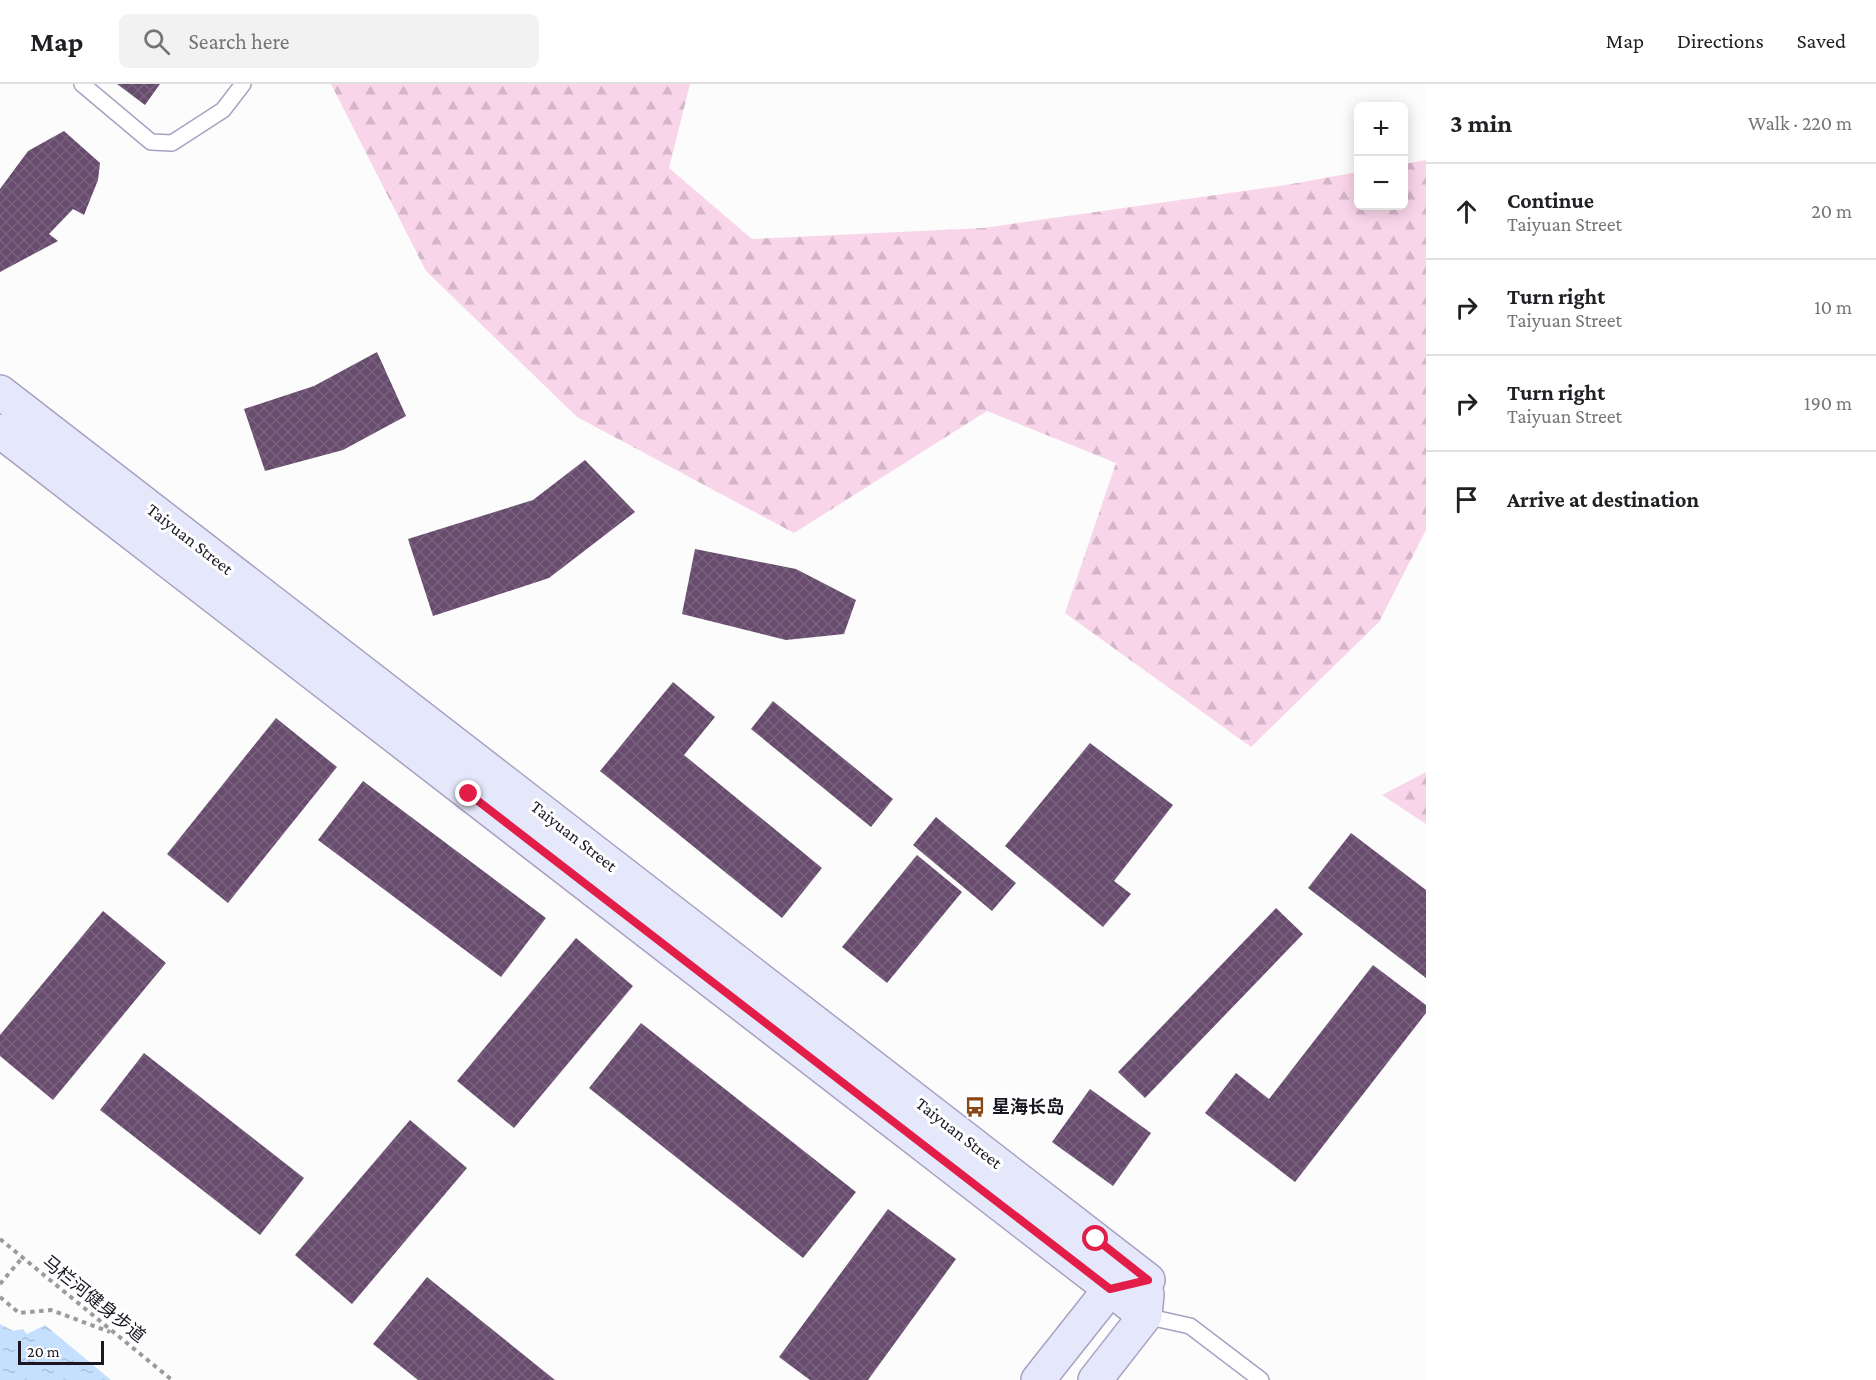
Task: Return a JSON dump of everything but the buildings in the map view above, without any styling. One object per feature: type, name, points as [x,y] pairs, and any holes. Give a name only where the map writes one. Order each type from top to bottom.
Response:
[{"type":"main road","name":"Taiyuan Street","points":[[0,392],[1148,1280]]},
{"type":"main road","name":"Taiyuan Street","points":[[0,431],[1145,1316]]},
{"type":"main road","points":[[1038,1380],[1110,1289],[1148,1280],[1145,1316],[1095,1380]]},
{"type":"lane","points":[[82,84],[151,142],[172,143],[223,110],[243,84]]},
{"type":"lane","points":[[1145,1316],[1190,1326],[1261,1380]]},
{"type":"path","name":"马栏河健身步道","points":[[0,1239],[171,1380]]},
{"type":"path","points":[[0,1284],[22,1258]]},
{"type":"path","points":[[0,1298],[19,1313],[51,1310],[114,1333]]},
{"type":"green space","points":[[331,84],[690,84],[669,168],[752,239],[983,228],[1286,185],[1354,173],[1354,210],[1408,210],[1408,163],[1426,160],[1426,530],[1379,622],[1251,747],[1065,613],[1116,463],[987,411],[794,533],[577,417],[426,271]]},
{"type":"green space","points":[[1426,772],[1426,824],[1382,795]]},
{"type":"water","points":[[0,1324],[13,1331],[23,1329],[27,1334],[45,1325],[111,1380],[0,1380]]},
{"type":"place","name":"星海长岛","points":[[975,1107]]},
{"type":"route","points":[[469,794],[1110,1289],[1148,1280],[1096,1239]]}]
